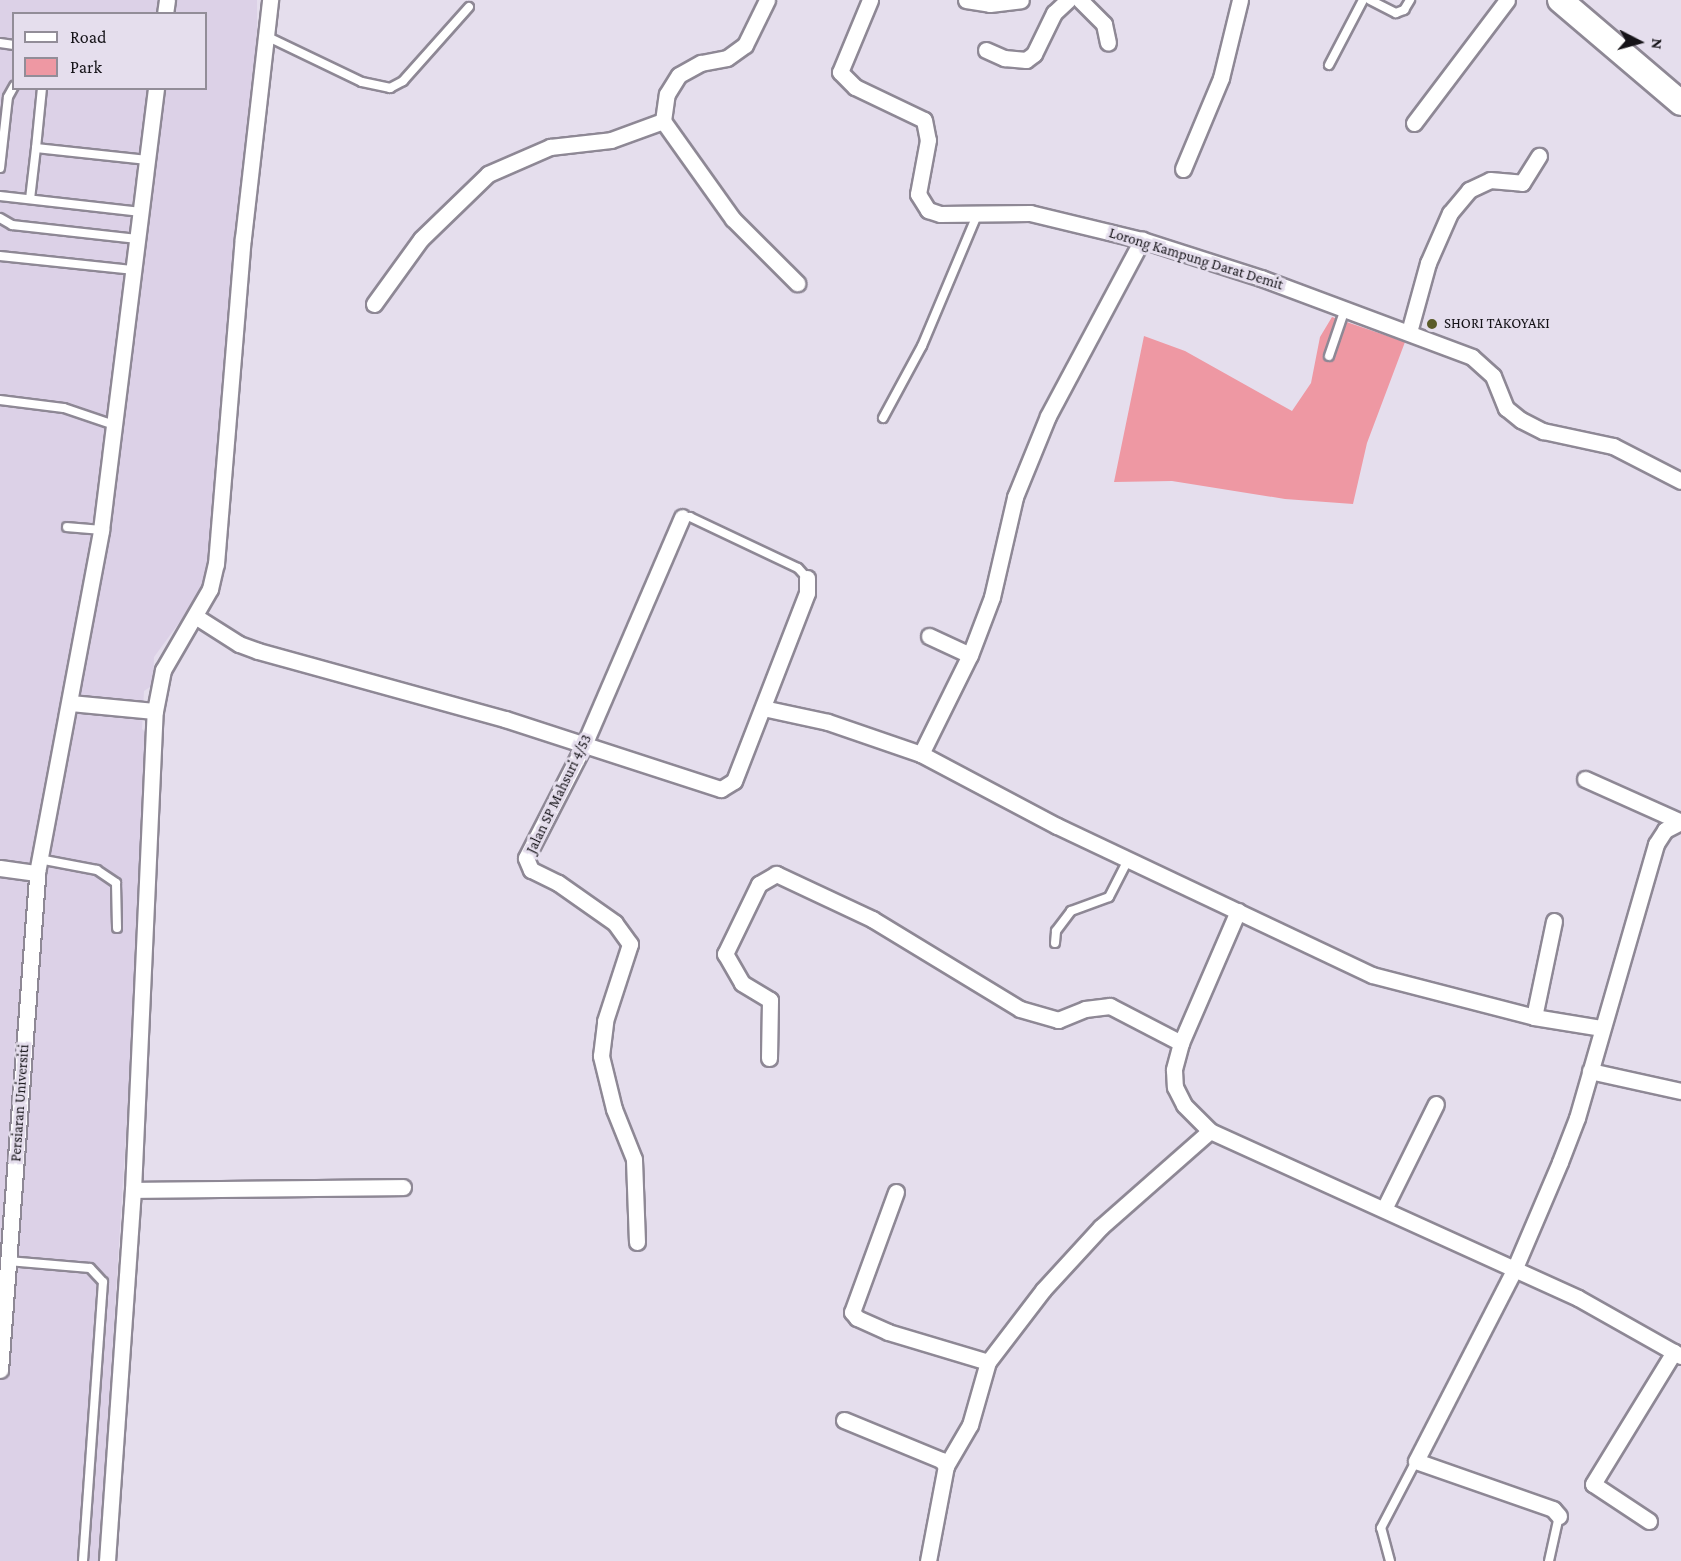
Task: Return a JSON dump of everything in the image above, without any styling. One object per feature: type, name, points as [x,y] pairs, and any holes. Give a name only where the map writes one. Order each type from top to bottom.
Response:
[{"type":"main road","points":[[1560,0],[1681,103]]},
{"type":"street","points":[[107,1561],[133,1190],[155,711],[167,660],[210,589],[216,564],[243,238],[270,0]]},
{"type":"street","points":[[767,0],[745,45],[727,58],[701,63],[679,75],[667,94],[663,121],[733,219],[797,283]]},
{"type":"street","name":"Lorong Kampung Darat Demit","points":[[870,0],[840,72],[855,87],[924,120],[928,140],[918,194],[921,203],[940,214],[1030,213],[1142,240],[1261,278],[1409,332],[1483,364],[1493,376],[1506,408],[1521,420],[1543,431],[1613,446],[1681,481]]},
{"type":"street","points":[[966,0],[990,4],[1021,0]]},
{"type":"street","points":[[986,50],[1004,58],[1026,60],[1034,54],[1054,14],[1068,0]]},
{"type":"street","points":[[1080,0],[1104,24],[1108,43]]},
{"type":"street","points":[[1183,169],[1221,78],[1240,0]]},
{"type":"street","points":[[1414,123],[1507,0]]},
{"type":"street","name":"Persiaran Universiti","points":[[0,1370],[38,866],[101,530],[156,90]]},
{"type":"street","points":[[374,304],[421,239],[488,174],[550,147],[611,140],[663,121]]},
{"type":"street","points":[[1409,332],[1428,263],[1450,213],[1469,190],[1490,180],[1521,183],[1539,156]]},
{"type":"street","points":[[921,754],[970,655],[992,597],[1015,497],[1048,416],[1142,240]]},
{"type":"street","name":"Jalan SP Mahsuri 4/53","points":[[637,1242],[634,1159],[614,1109],[601,1056],[605,1021],[630,944],[615,923],[558,883],[531,870],[526,858],[584,746],[682,517]]},
{"type":"street","points":[[195,616],[239,644],[258,651],[505,718],[584,746],[726,788],[734,781],[763,708],[807,593],[807,578]]},
{"type":"street","points":[[929,636],[970,655]]},
{"type":"street","points":[[70,703],[155,711]]},
{"type":"street","points":[[763,708],[828,722],[921,754],[1057,826],[1129,858],[1372,975],[1533,1017],[1602,1028]]},
{"type":"street","points":[[1585,779],[1681,822]]},
{"type":"street","points":[[1559,1516],[1553,1509],[1416,1461],[1514,1270],[1573,1129],[1656,844],[1665,830],[1681,822]]},
{"type":"street","points":[[0,868],[38,866]]},
{"type":"street","points":[[769,1058],[770,1000],[742,983],[725,954],[759,884],[776,874],[872,919],[1020,1009],[1058,1020],[1085,1009],[1110,1006],[1181,1042]]},
{"type":"street","points":[[1238,911],[1181,1042],[1174,1070],[1175,1087],[1184,1105],[1210,1131],[1578,1298],[1677,1354],[1593,1484],[1649,1521]]},
{"type":"street","points":[[1533,1017],[1554,921]]},
{"type":"street","points":[[1590,1071],[1681,1092]]},
{"type":"street","points":[[1384,1209],[1436,1104]]},
{"type":"street","points":[[928,1561],[946,1466],[970,1425],[988,1362],[1043,1290],[1101,1227],[1210,1131]]},
{"type":"street","points":[[133,1190],[403,1187]]},
{"type":"street","points":[[896,1192],[852,1312],[857,1318],[888,1332],[988,1362]]},
{"type":"street","points":[[844,1420],[941,1460],[946,1466]]},
{"type":"lane","points":[[1329,65],[1363,0]]},
{"type":"lane","points":[[1370,0],[1396,13],[1404,10],[1410,0]]},
{"type":"lane","points":[[266,36],[362,82],[390,88],[404,81],[469,7]]},
{"type":"lane","points":[[0,168],[8,97],[12,90]]},
{"type":"lane","points":[[30,199],[42,90]]},
{"type":"lane","points":[[36,148],[147,160]]},
{"type":"lane","points":[[0,196],[141,212]]},
{"type":"lane","points":[[883,418],[922,346],[979,212]]},
{"type":"lane","points":[[0,218],[12,225],[137,239]]},
{"type":"lane","points":[[0,256],[134,270]]},
{"type":"lane","points":[[1329,356],[1345,309]]},
{"type":"lane","points":[[0,400],[64,408],[114,425]]},
{"type":"lane","points":[[682,517],[690,517],[798,568],[807,578]]},
{"type":"lane","points":[[67,527],[101,530]]},
{"type":"lane","points":[[1055,943],[1062,920],[1071,911],[1109,897],[1129,858]]},
{"type":"lane","points":[[38,866],[97,870],[116,883],[117,928]]},
{"type":"lane","points":[[8,1261],[90,1268],[103,1282],[83,1561]]},
{"type":"lane","points":[[1390,1561],[1381,1528],[1416,1461]]},
{"type":"lane","points":[[1549,1561],[1559,1516]]},
{"type":"shaded area","points":[[0,0],[257,0],[257,31],[209,569],[198,597],[154,657],[153,685],[144,691],[142,729],[151,737],[99,1561],[0,1561]]},
{"type":"green space","points":[[1332,317],[1405,342],[1367,443],[1353,504],[1285,499],[1172,481],[1114,482],[1144,336],[1185,351],[1292,411],[1311,383],[1320,337]]},
{"type":"place","name":"SHORI TAKOYAKI","points":[[1432,324]]}]
